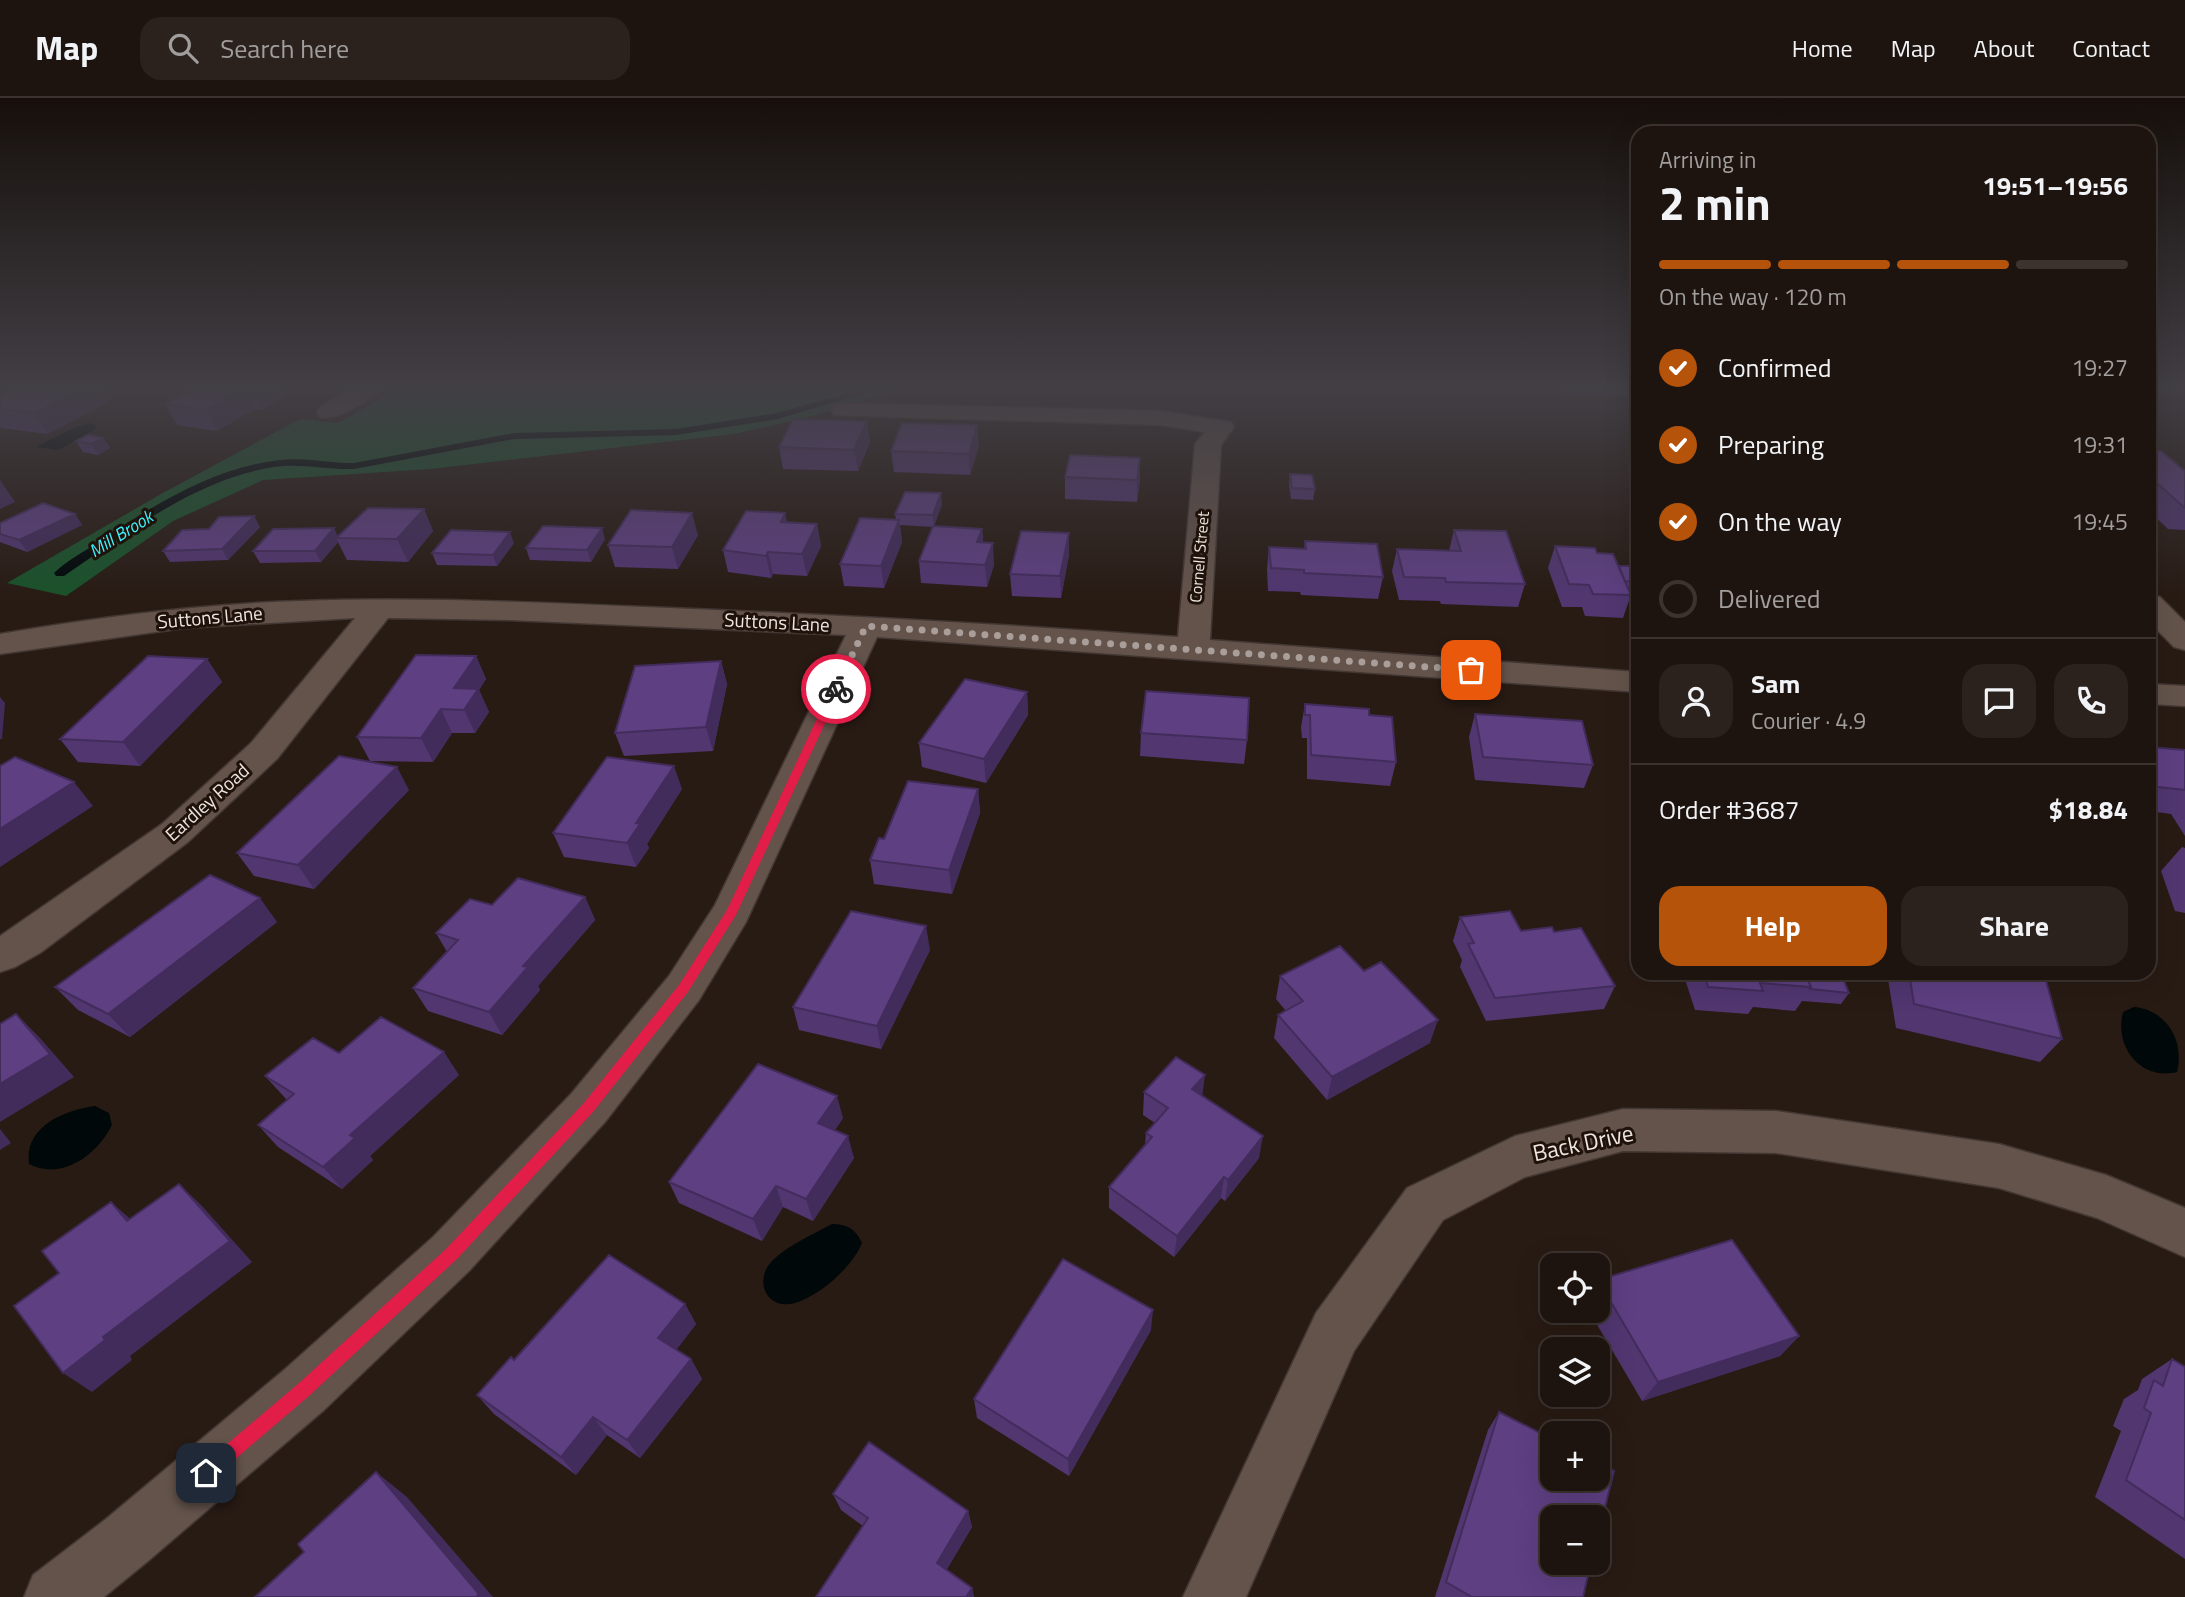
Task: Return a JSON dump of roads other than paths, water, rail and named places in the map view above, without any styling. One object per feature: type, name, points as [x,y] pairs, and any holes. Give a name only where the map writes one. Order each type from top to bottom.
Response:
[{"type":"street","name":"Cornell Street","points":[[1193,650],[1207,457]]},
{"type":"street","name":"Suttons Lane","points":[[0,644],[168,620],[249,613],[378,610],[559,613],[866,626],[1631,681]]},
{"type":"street","name":"Eardley Road","points":[[0,956],[68,911],[175,833],[195,815],[264,751],[378,610]]},
{"type":"street","points":[[2156,611],[2185,640]]},
{"type":"street","points":[[0,624],[35,638]]},
{"type":"street","points":[[55,1597],[128,1540],[314,1381],[451,1254],[588,1108],[684,988],[732,911],[866,626]]},
{"type":"street","points":[[2156,694],[2185,696]]},
{"type":"street","name":"Back Drive","points":[[1214,1597],[1335,1332],[1424,1204],[1515,1158],[1623,1130],[1776,1132],[1999,1166],[2106,1198],[2185,1233]]},
{"type":"waterway","name":"Mill Brook","points":[[60,573],[176,499],[240,472],[273,464],[306,461],[354,466],[402,457]]}]
